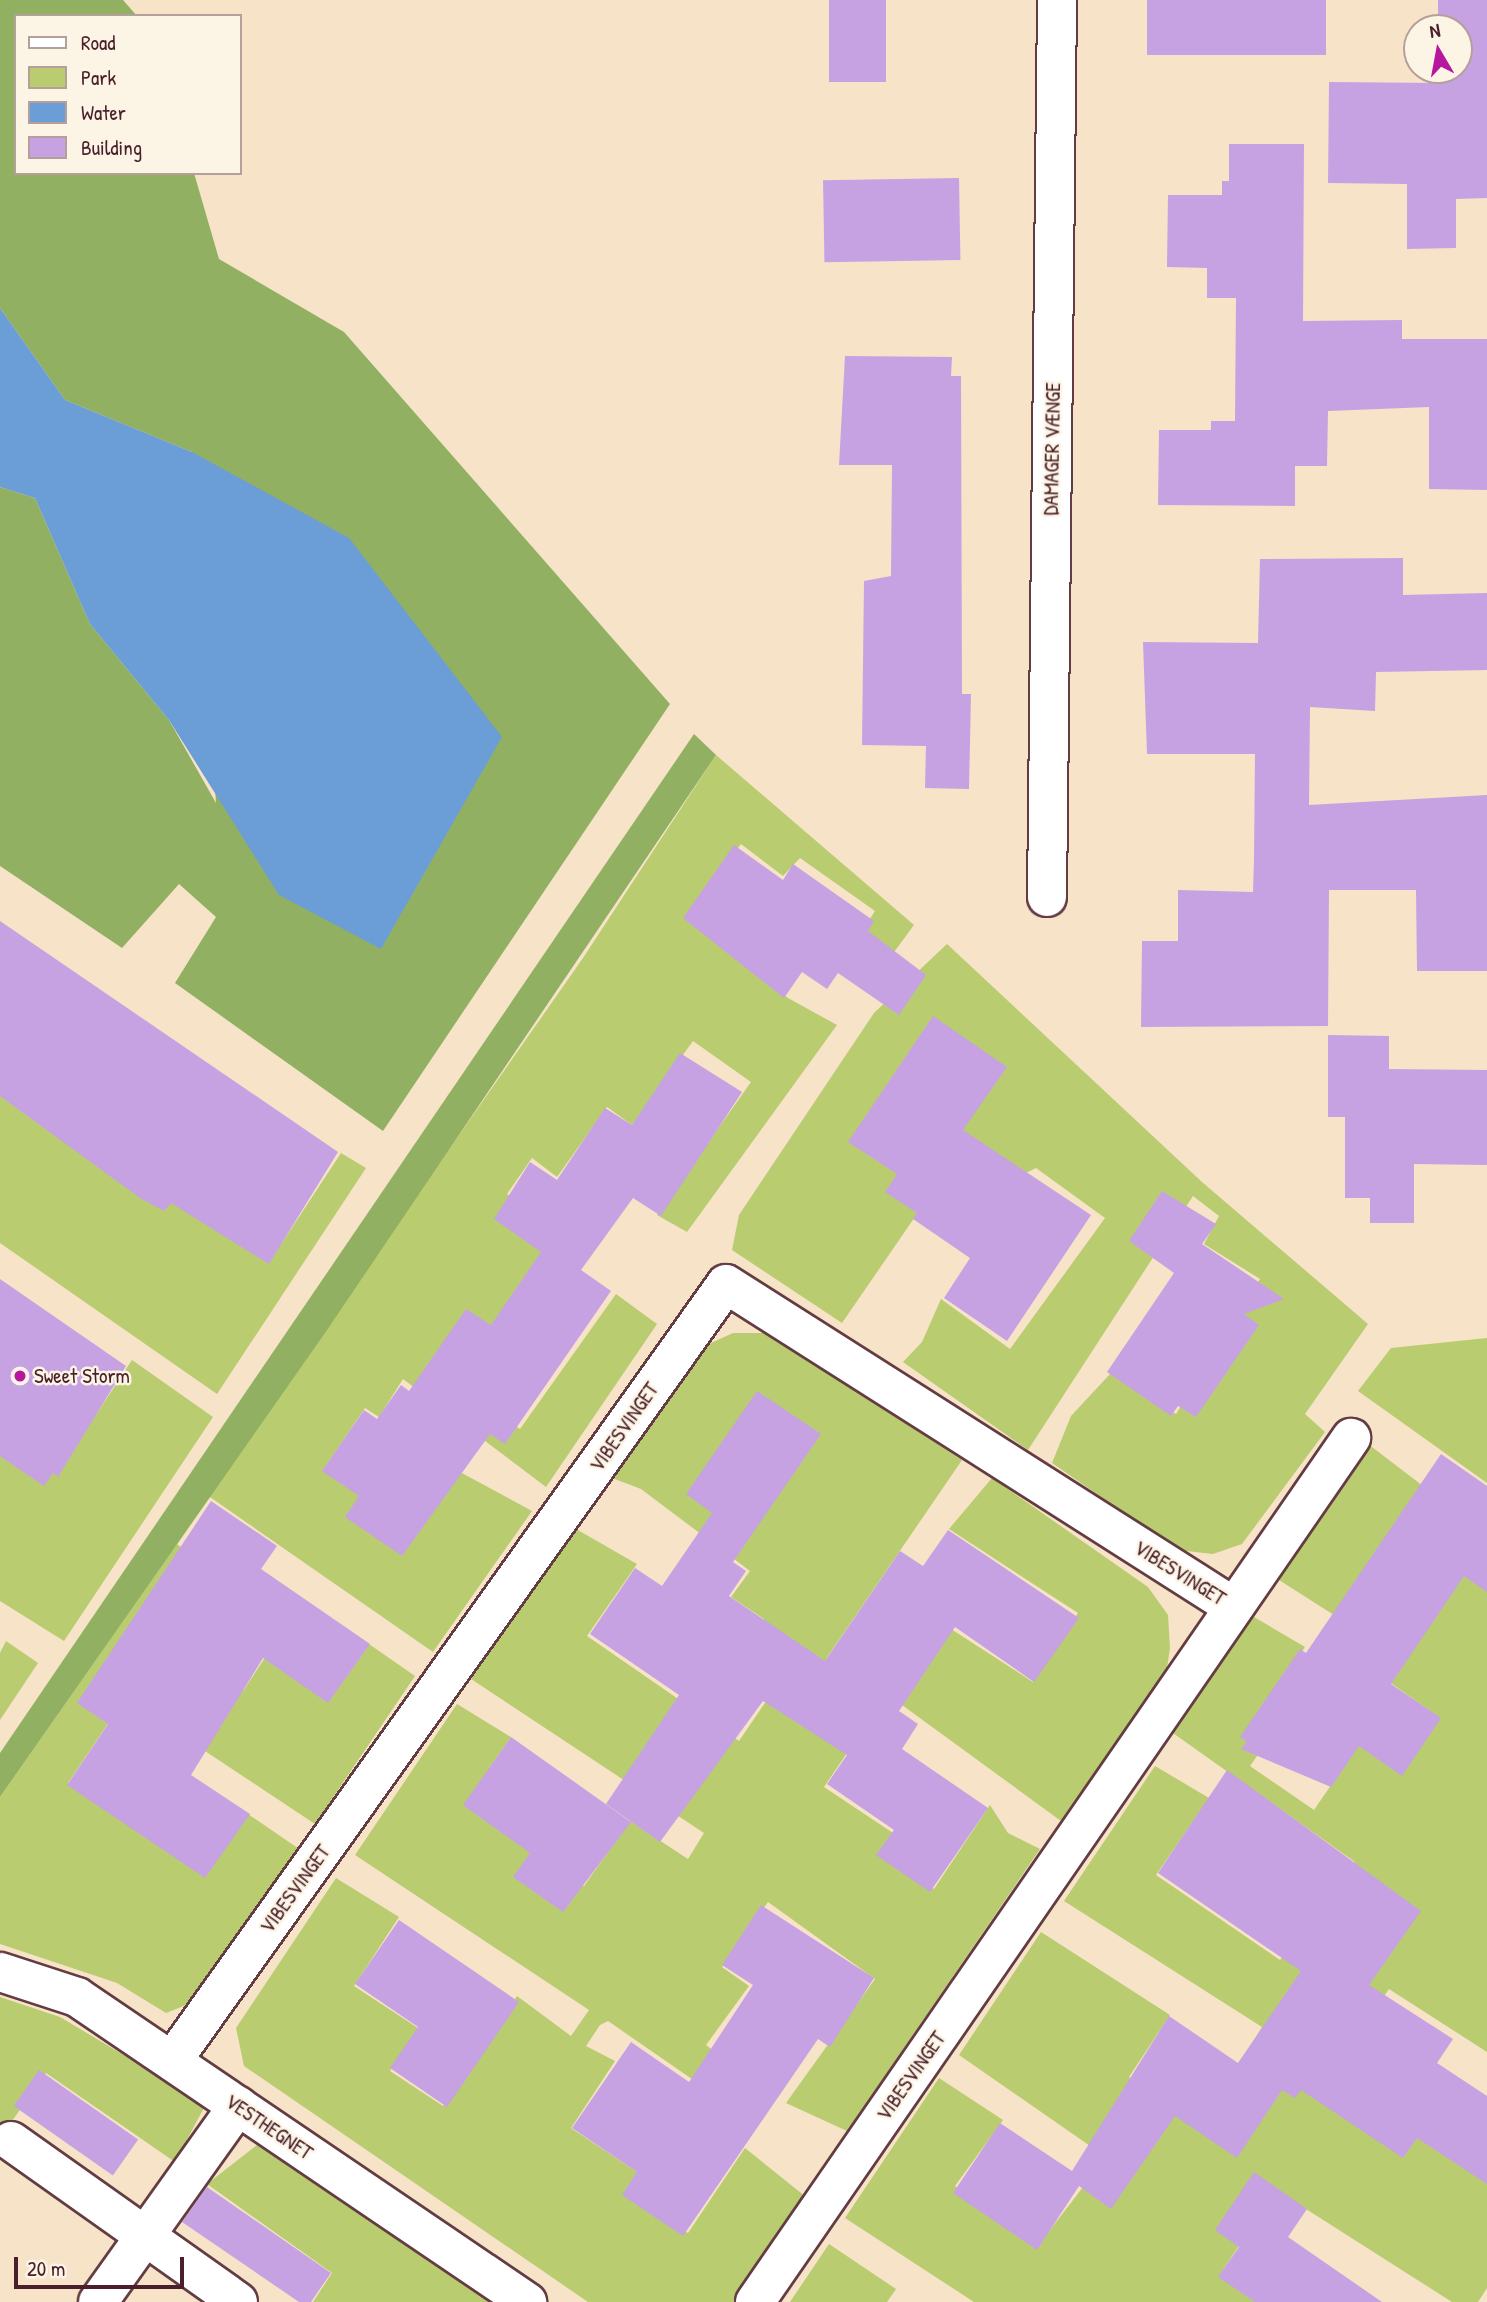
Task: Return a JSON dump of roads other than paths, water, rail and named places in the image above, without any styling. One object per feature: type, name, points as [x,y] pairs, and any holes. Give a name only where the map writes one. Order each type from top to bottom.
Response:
[{"type":"street","name":"DAMAGER VÆNGE","points":[[1047,897],[1057,0]]},
{"type":"street","name":"VIBESVINGET","points":[[172,2061],[726,1284],[1234,1607]]},
{"type":"street","name":"VIBESVINGET","points":[[755,2302],[1351,1438]]},
{"type":"street","name":"VESTHEGNET","points":[[0,1972],[77,1997],[527,2302]]},
{"type":"street","points":[[98,2302],[238,2106]]},
{"type":"street","points":[[11,2141],[238,2302]]},
{"type":"water","points":[[0,308],[65,400],[192,452],[349,538],[502,737],[381,949],[279,895],[169,720],[90,624],[35,498],[0,487]]},
{"type":"place","name":"Sweet Storm","points":[[20,1376]]}]
